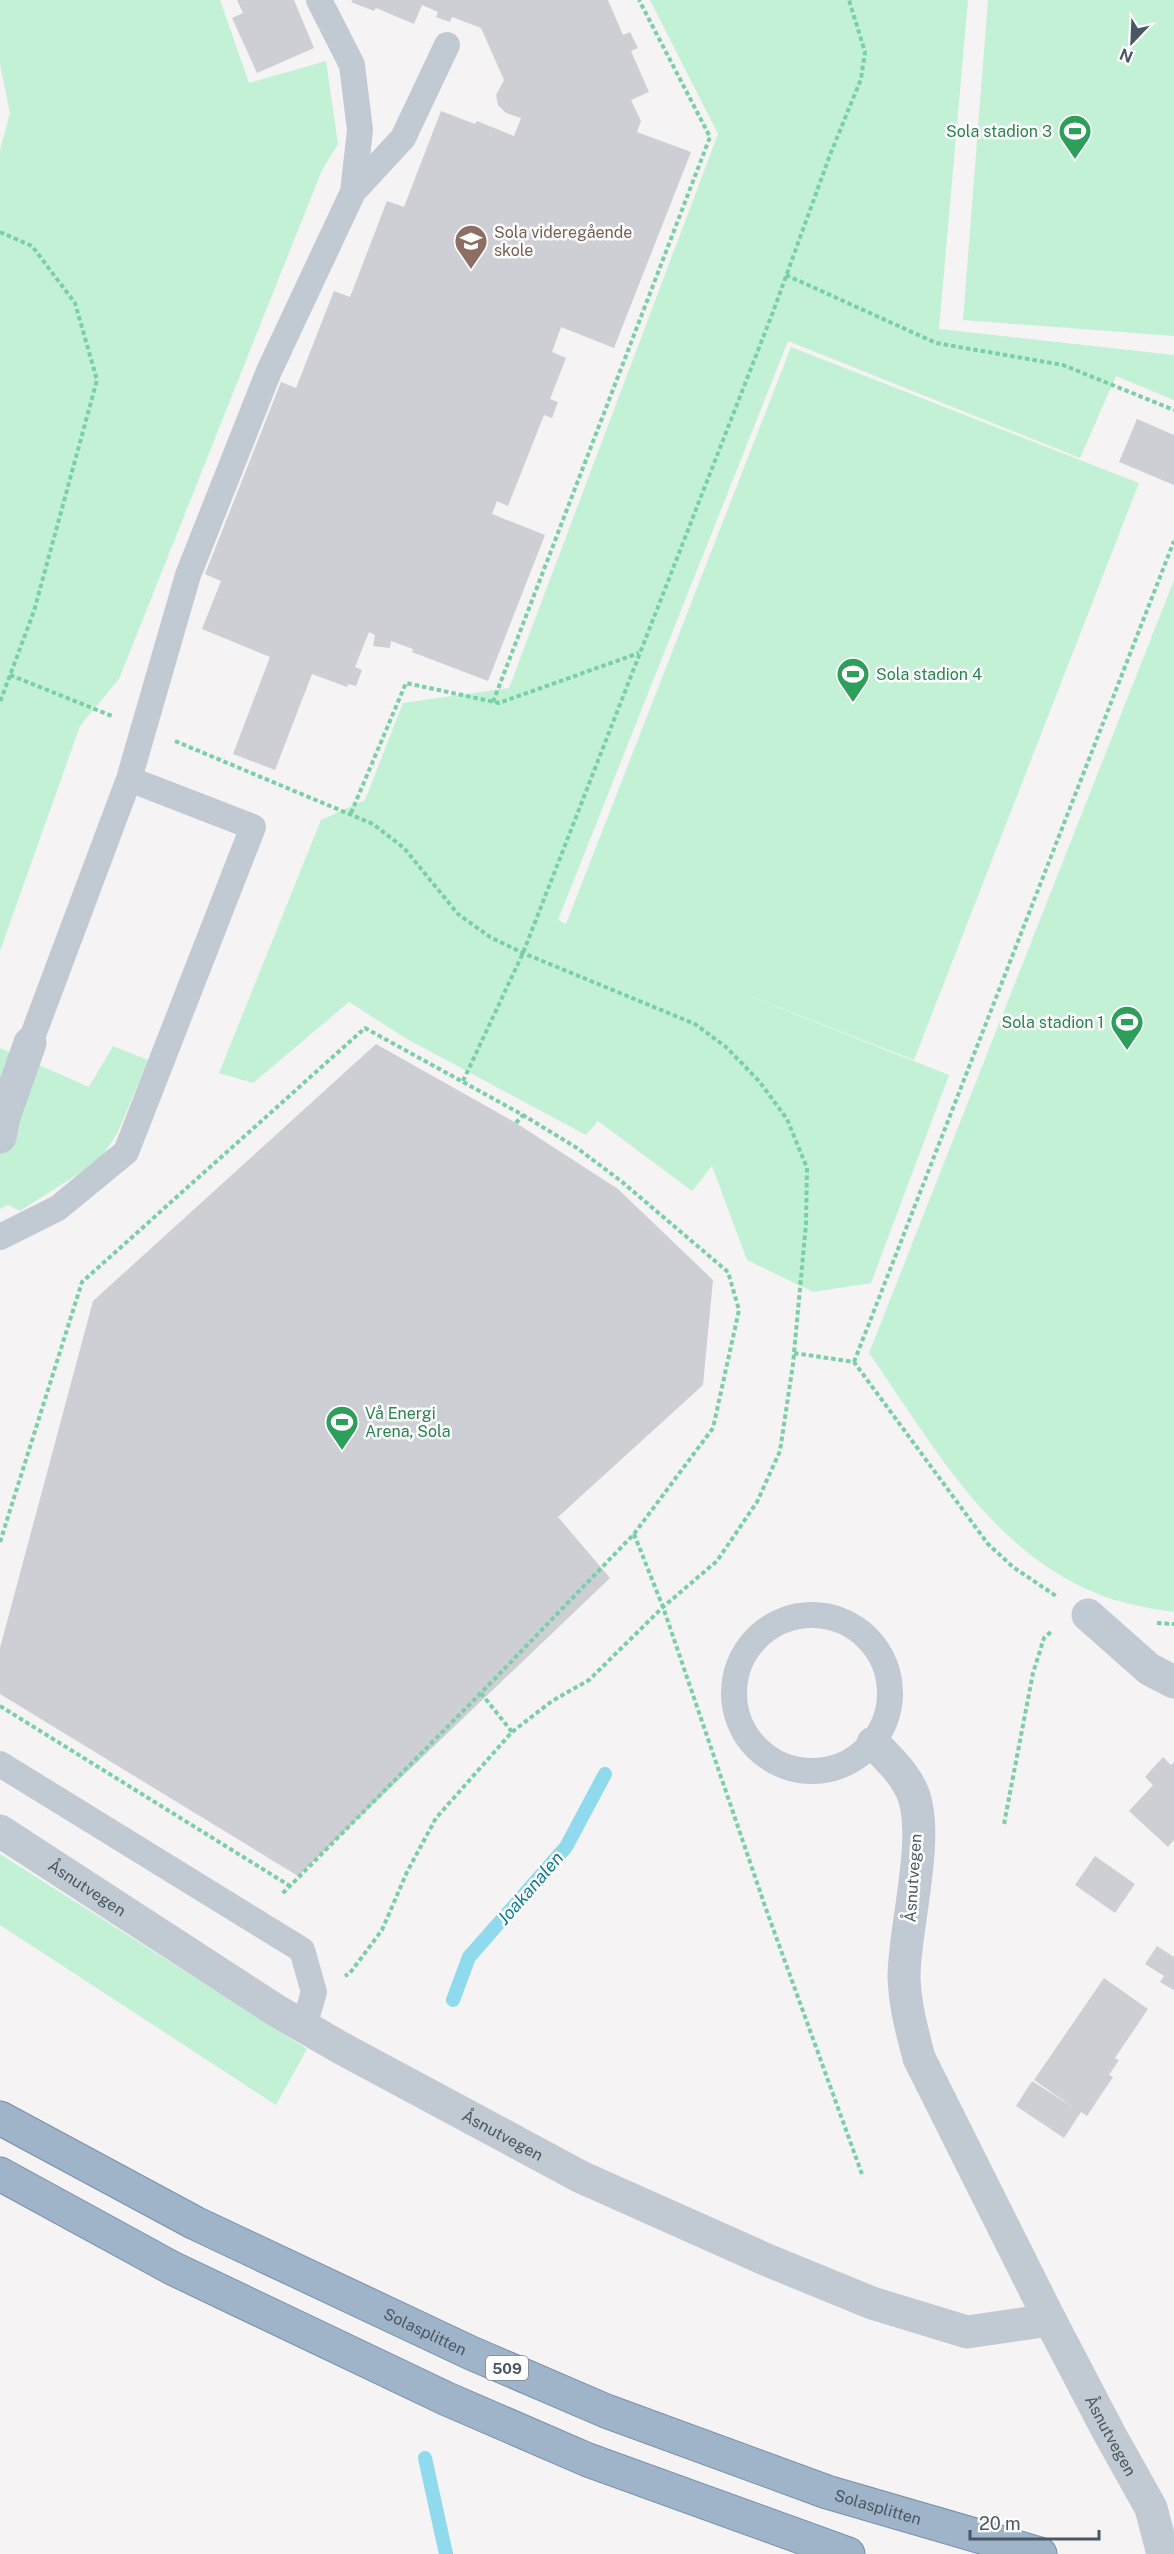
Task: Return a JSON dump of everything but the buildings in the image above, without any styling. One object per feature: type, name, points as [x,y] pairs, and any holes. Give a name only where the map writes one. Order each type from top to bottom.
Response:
[{"type":"highway","name":"Solasplitten","points":[[0,2118],[205,2228],[461,2348],[606,2411],[827,2492],[1040,2554]]},
{"type":"highway","points":[[0,2174],[172,2268],[447,2399],[588,2460],[848,2554]]},
{"type":"street","points":[[0,1137],[4,1117],[30,1043]]},
{"type":"street","points":[[1088,1615],[1149,1669],[1174,1682]]},
{"type":"street","name":"Åsnutvegen","points":[[873,1743],[894,1764],[906,1781],[917,1812],[918,1840],[904,1976],[908,2018],[919,2058],[1050,2320],[1151,2508],[1163,2554]]},
{"type":"street","name":"Åsnutvegen","points":[[0,1831],[237,1986],[304,2026],[581,2177],[767,2260],[872,2303],[967,2332],[1050,2320]]},
{"type":"lane","points":[[319,0],[352,65],[360,130],[353,192]]},
{"type":"lane","points":[[30,1043],[129,780],[192,564],[269,371],[353,192],[403,138],[447,45]]},
{"type":"lane","points":[[0,1237],[58,1208],[126,1152],[253,827],[129,780]]},
{"type":"lane","points":[[805,1615],[831,1617],[855,1627],[874,1645],[887,1668],[891,1694],[886,1720],[873,1743],[853,1760],[830,1769],[804,1771],[779,1764],[758,1750],[742,1730],[734,1706],[734,1680],[742,1656],[758,1636],[779,1621],[805,1615]]},
{"type":"lane","points":[[0,1764],[302,1950],[314,1992],[304,2026]]},
{"type":"path","points":[[494,702],[710,137],[639,0]]},
{"type":"path","points":[[463,1081],[523,953],[861,79],[865,52],[849,0]]},
{"type":"path","points":[[0,232],[32,246],[75,303],[97,380],[34,611],[0,702]]},
{"type":"path","points":[[786,275],[936,343],[1063,364],[1174,410]]},
{"type":"path","points":[[854,1362],[1174,541]]},
{"type":"path","points":[[351,813],[406,683],[499,704],[640,653]]},
{"type":"path","points":[[10,675],[351,813],[373,824],[404,848],[458,914],[490,937],[523,953],[695,1024],[726,1047],[759,1080],[787,1119],[807,1168],[806,1224],[794,1353],[780,1450],[757,1502],[717,1562],[663,1606],[589,1680],[552,1701],[512,1732],[436,1818],[407,1872],[382,1930],[350,1973],[314,1992]]},
{"type":"path","points":[[0,1542],[82,1282],[365,1028],[463,1081],[577,1148],[621,1181],[728,1272],[739,1310],[713,1428],[634,1534],[481,1693],[255,1921]]},
{"type":"path","points":[[516,1122],[523,1115]]},
{"type":"path","points":[[794,1353],[854,1362],[988,1544],[1013,1567],[1088,1615]]},
{"type":"path","points":[[634,1534],[663,1606],[766,1909],[863,2177]]},
{"type":"path","points":[[1004,1824],[1033,1673],[1044,1638],[1061,1623],[1088,1615]]},
{"type":"path","points":[[1147,1623],[1174,1624]]},
{"type":"path","points":[[481,1693],[512,1732]]},
{"type":"path","points":[[0,1706],[290,1886]]},
{"type":"green space","points":[[0,0],[220,0],[249,83],[326,61],[338,144],[322,170],[119,679],[80,726],[0,951],[0,150],[10,113],[0,64]]},
{"type":"green space","points":[[650,0],[968,0],[939,329],[1174,355],[1174,400],[1116,376],[1080,458],[788,341],[558,920],[566,924],[791,347],[1139,483],[914,1060],[686,971],[949,1075],[871,1283],[813,1292],[747,1260],[712,1166],[692,1191],[598,1121],[586,1135],[407,1039],[349,1002],[253,1083],[219,1073],[321,820],[365,800],[403,703],[509,688],[718,134]]},
{"type":"green space","name":"Sola stadion 3","points":[[988,0],[1174,0],[1174,336],[963,320]]},
{"type":"green space","points":[[1174,580],[1174,1612],[1126,1603],[1098,1594],[1060,1575],[1026,1551],[995,1523],[967,1492],[916,1423],[869,1353]]},
{"type":"green space","points":[[113,1046],[148,1060],[118,1132],[100,1160],[20,1211],[8,1205],[0,1209],[0,1048],[89,1087]]},
{"type":"green space","points":[[0,1854],[307,2049],[276,2105],[0,1925]]},
{"type":"waterway","name":"Joakanalen","points":[[453,2000],[469,1957],[566,1847],[605,1774]]},
{"type":"waterway","name":"Joakanalen","points":[[425,2458],[446,2554]]},
{"type":"place","name":"Sola stadion 3","points":[[1075,160]]},
{"type":"place","name":"Sola videregående skole","points":[[471,270]]},
{"type":"place","name":"Sola stadion 4","points":[[853,703]]},
{"type":"place","name":"Sola stadion 1","points":[[1127,1051]]},
{"type":"place","name":"Vå Energi Arena, Sola","points":[[342,1451]]}]
